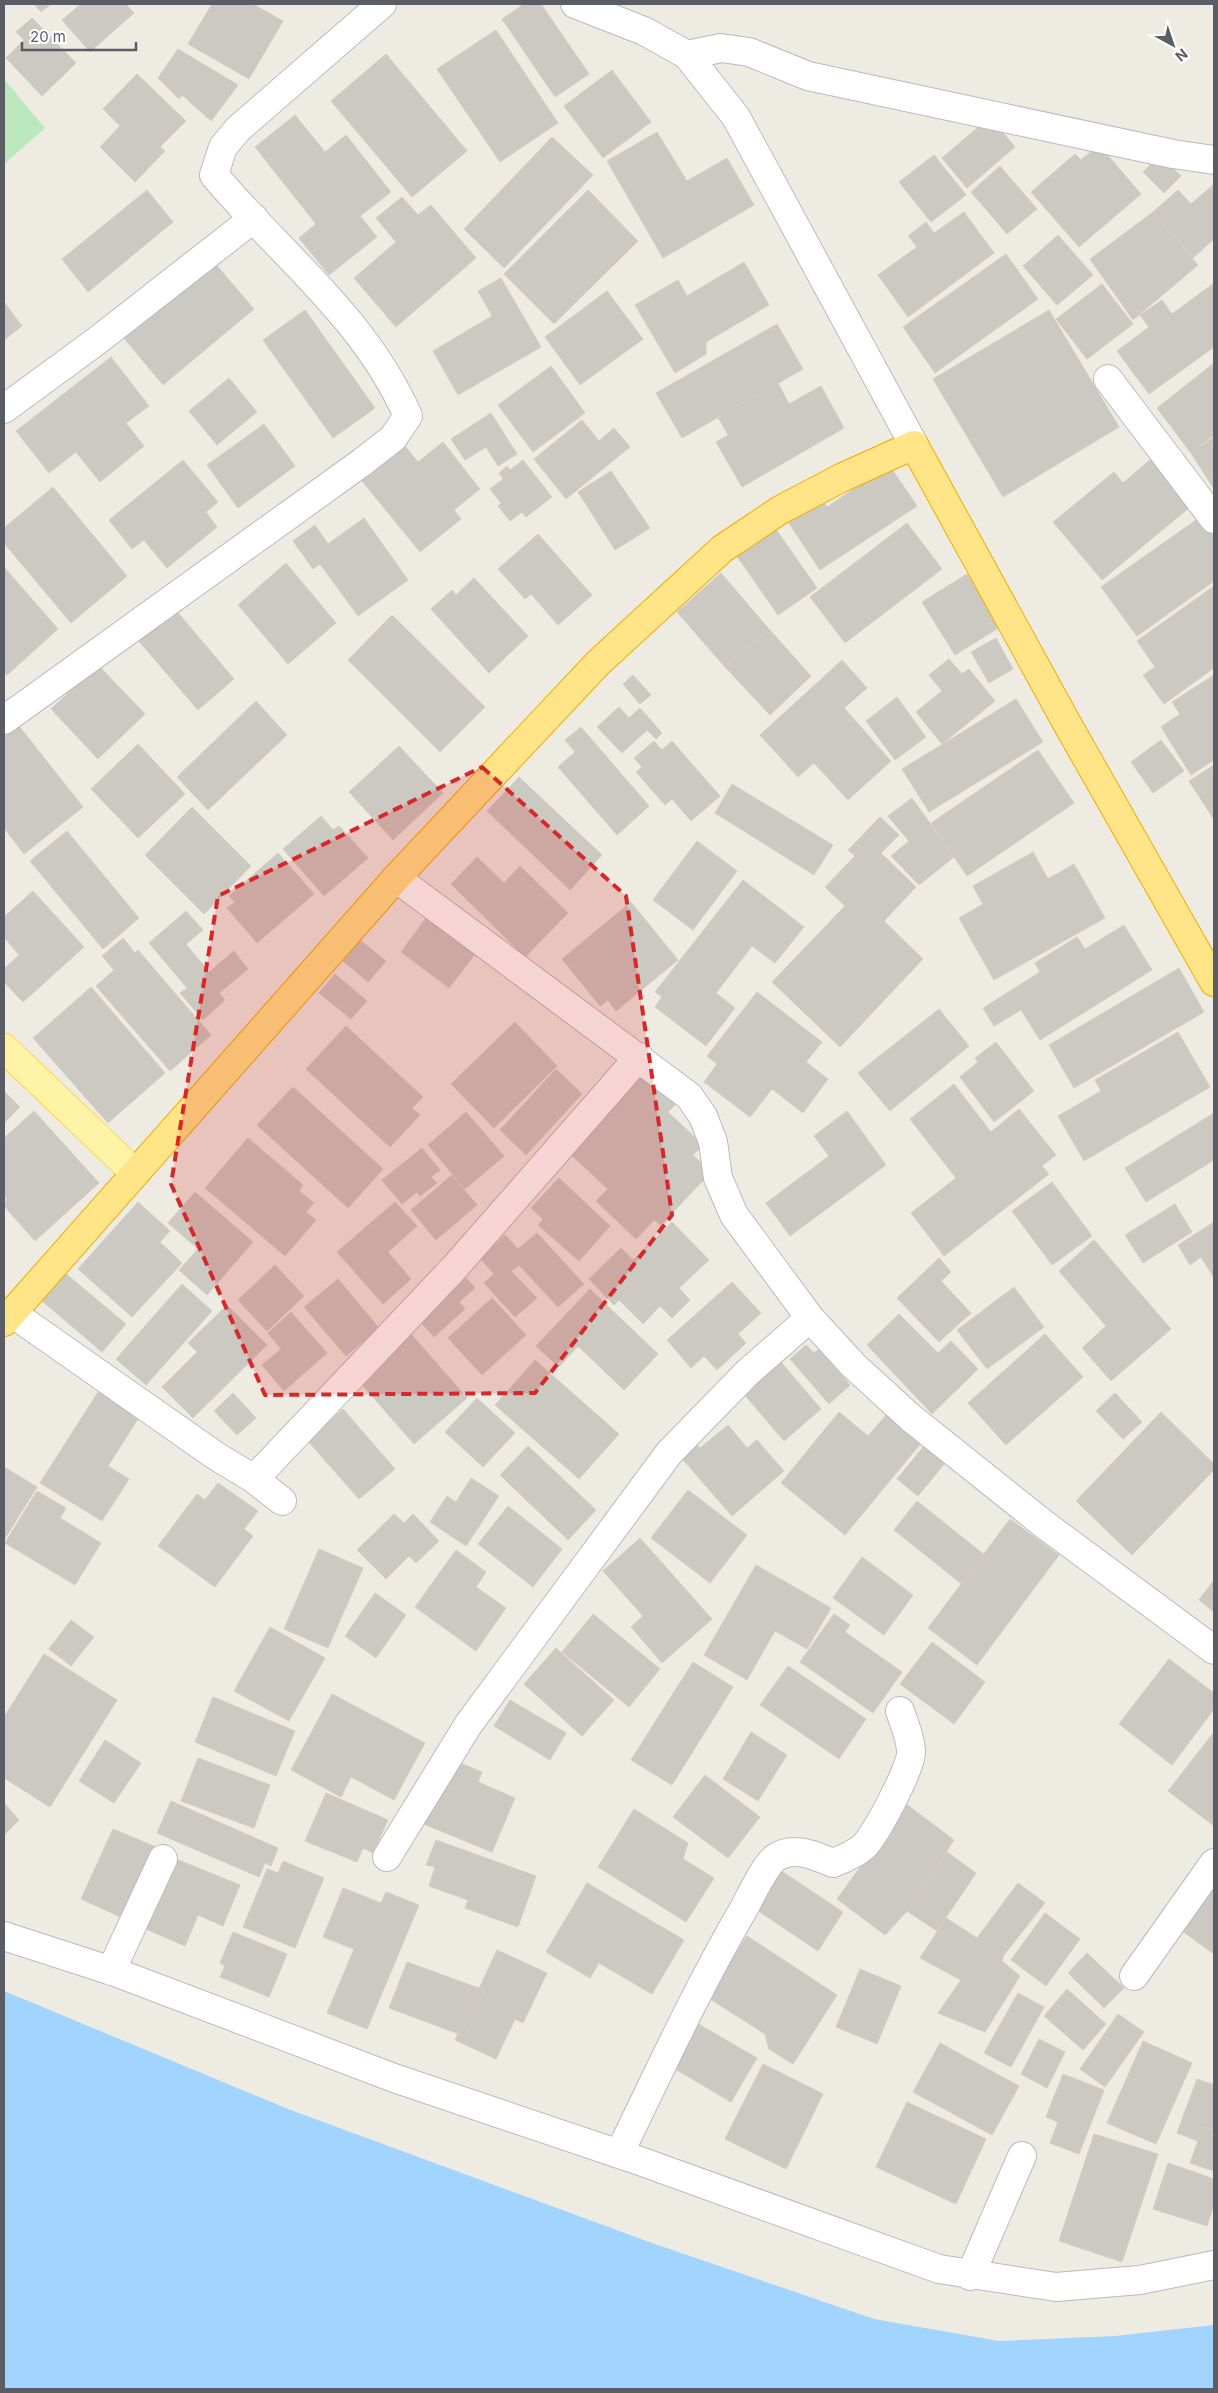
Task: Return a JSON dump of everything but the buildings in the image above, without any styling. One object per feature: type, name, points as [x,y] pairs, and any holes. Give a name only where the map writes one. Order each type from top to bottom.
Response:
[{"type":"highway","points":[[8,1318],[396,878],[598,663],[722,549],[780,510],[843,477],[914,445],[1068,727],[1214,982]]},
{"type":"main road","points":[[4,1048],[135,1173]]},
{"type":"street","points":[[4,720],[360,463],[393,438],[408,416],[396,389],[358,333],[308,273],[214,175],[223,147],[238,128],[382,4]]},
{"type":"street","points":[[575,4],[644,31],[687,55],[736,117],[914,445]]},
{"type":"street","points":[[687,55],[721,48],[749,52],[808,76],[1173,154],[1214,160]]},
{"type":"street","points":[[4,409],[98,340],[254,218]]},
{"type":"street","points":[[1108,379],[1214,519]]},
{"type":"street","points":[[396,878],[689,1096],[703,1116],[712,1142],[718,1178],[734,1216],[810,1318],[853,1365],[911,1418],[1045,1525],[1214,1650]]},
{"type":"street","points":[[254,1479],[455,1267],[639,1057]]},
{"type":"street","points":[[8,1318],[216,1456],[254,1479],[282,1501]]},
{"type":"street","points":[[387,1858],[468,1725],[669,1453],[748,1372],[810,1318]]},
{"type":"street","points":[[619,2154],[718,1953],[761,1878],[775,1859],[790,1852],[809,1853],[833,1863],[852,1855],[865,1846],[879,1825],[909,1767],[912,1754],[900,1711]]},
{"type":"street","points":[[111,1971],[163,1859]]},
{"type":"street","points":[[1134,1976],[1214,1863]]},
{"type":"street","points":[[4,1936],[111,1971],[394,2078],[619,2154],[939,2270],[1056,2287],[1140,2280],[1214,2265]]},
{"type":"street","points":[[970,2276],[1022,2156]]},
{"type":"highlighted area","points":[[482,767],[626,896],[672,1215],[535,1393],[265,1395],[171,1184],[218,896]]},
{"type":"green space","points":[[4,79],[45,128],[4,164]]},
{"type":"water","points":[[4,1991],[288,2109],[652,2243],[874,2319],[999,2341],[1115,2336],[1214,2325],[1214,2389],[4,2389]]}]
